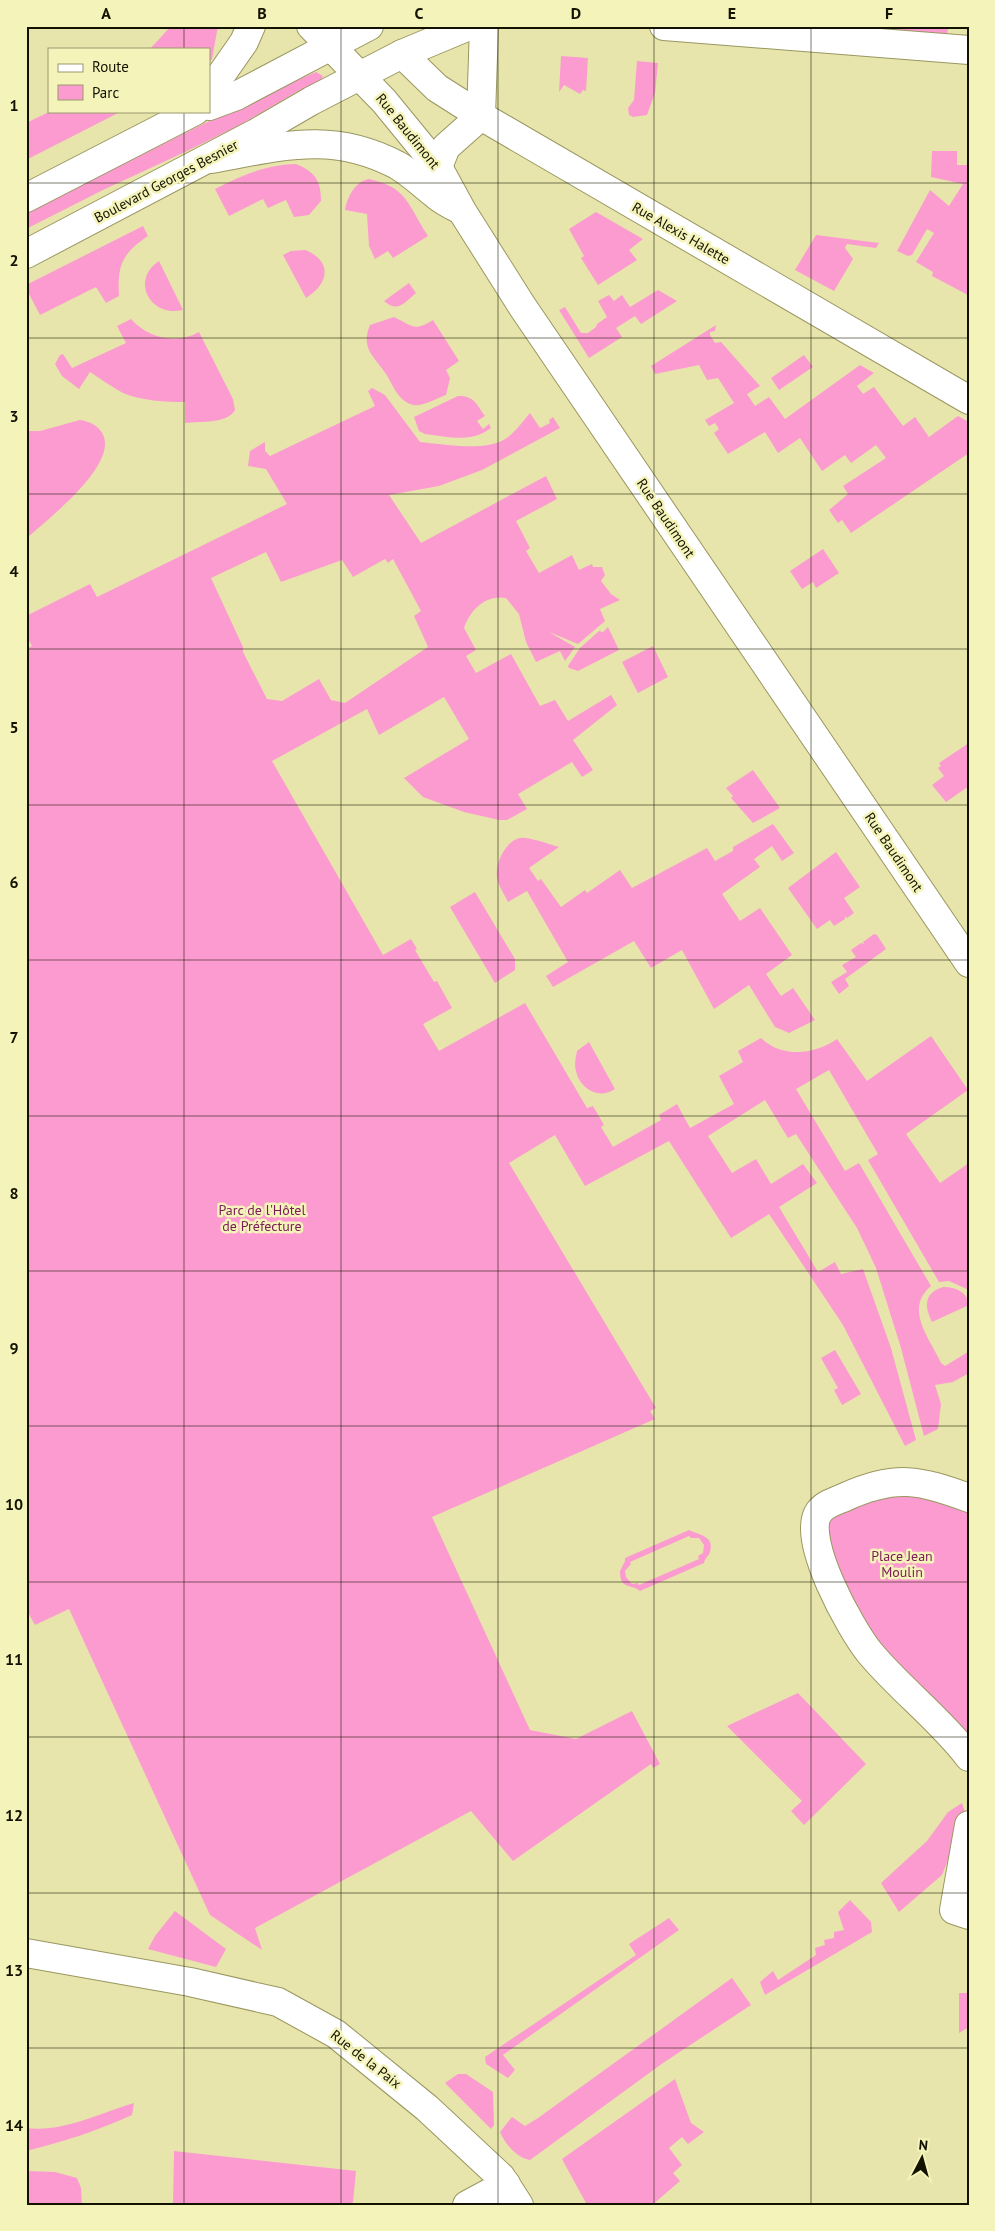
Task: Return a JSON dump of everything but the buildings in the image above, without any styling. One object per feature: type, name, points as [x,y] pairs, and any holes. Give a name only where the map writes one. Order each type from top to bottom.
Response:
[{"type":"street","points":[[210,91],[244,42],[251,26]]},
{"type":"street","name":"Rue Baudimont","points":[[311,26],[345,34],[360,76],[384,101],[438,167],[462,211],[522,306],[969,963]]},
{"type":"street","name":"Rue Alexis Halette","points":[[376,26],[437,88],[481,116],[969,400]]},
{"type":"street","name":"Boulevard Georges Besnier","points":[[26,254],[402,54],[469,26]]},
{"type":"street","points":[[438,167],[446,147],[481,116],[484,26]]},
{"type":"street","points":[[664,26],[969,50]]},
{"type":"street","points":[[210,106],[236,96],[345,34],[366,48],[402,54]]},
{"type":"street","points":[[26,198],[193,112]]},
{"type":"street","points":[[205,160],[294,144],[311,143],[343,147],[380,158],[397,166],[437,196],[462,211]]},
{"type":"street","points":[[969,1498],[916,1482],[892,1483],[855,1492],[830,1503],[818,1512],[814,1527],[817,1547],[825,1573],[865,1646],[969,1758]]},
{"type":"street","points":[[969,1825],[954,1910],[969,1914]]},
{"type":"street","name":"Rue de la Paix","points":[[26,1953],[278,2002],[336,2034],[427,2108],[512,2194]]},
{"type":"street","points":[[467,2205],[512,2194]]},
{"type":"green space","points":[[171,26],[218,26],[212,59],[210,61],[210,48],[151,48]]},
{"type":"green space","points":[[784,26],[948,26],[947,38]]},
{"type":"green space","points":[[561,56],[588,58],[586,91],[583,90],[580,94],[564,85],[559,92]]},
{"type":"green space","points":[[637,61],[658,63],[655,93],[647,115],[633,117],[629,115],[628,108],[634,100]]},
{"type":"green space","points":[[316,72],[323,76],[320,82],[298,91],[238,126],[26,229],[26,212],[243,105]]},
{"type":"green space","points":[[49,112],[120,112],[26,160],[26,123]]},
{"type":"green space","points":[[932,151],[957,151],[957,165],[969,165],[968,295],[932,276],[933,272],[916,262],[934,233],[927,229],[912,255],[908,256],[897,251],[930,190],[949,206],[963,184],[931,177]]},
{"type":"green space","points":[[296,164],[308,170],[316,178],[320,187],[321,201],[309,215],[294,217],[286,200],[268,208],[263,199],[229,216],[215,189],[254,172],[274,166]]},
{"type":"green space","points":[[369,179],[392,187],[400,193],[406,199],[428,236],[393,258],[388,251],[375,259],[369,246],[367,214],[345,210],[352,191],[364,180]]},
{"type":"green space","points":[[596,212],[643,239],[629,250],[637,260],[598,285],[581,258],[584,256],[569,229]]},
{"type":"green space","points":[[143,226],[148,236],[139,242],[123,260],[119,276],[119,296],[106,303],[96,287],[40,315],[28,292],[26,293],[26,285]]},
{"type":"green space","points":[[816,235],[879,243],[876,248],[847,244],[845,248],[853,259],[834,291],[795,270]]},
{"type":"green space","points":[[305,250],[320,260],[324,266],[325,273],[319,286],[306,298],[283,255],[291,251]]},
{"type":"green space","points":[[159,261],[183,310],[171,311],[161,308],[153,303],[148,296],[145,287],[146,278],[150,269]]},
{"type":"green space","points":[[409,283],[416,293],[404,303],[393,306],[384,301]]},
{"type":"green space","points":[[658,290],[677,301],[641,324],[635,316],[616,328],[622,337],[589,358],[559,310],[565,307],[581,333],[588,333],[607,317],[598,301],[609,295],[614,301],[622,295],[630,307]]},
{"type":"green space","points":[[394,317],[417,327],[433,320],[459,361],[446,370],[450,378],[446,395],[425,404],[413,405],[403,400],[396,392],[370,352],[367,340],[370,325]]},
{"type":"green space","points":[[131,319],[146,331],[163,338],[181,338],[199,332],[233,399],[235,410],[226,418],[220,420],[185,423],[185,402],[154,401],[130,396],[90,372],[79,389],[62,376],[55,364],[60,355],[63,354],[72,368],[126,343],[117,326]]},
{"type":"green space","points":[[716,325],[715,331],[710,332],[715,343],[721,342],[760,386],[747,394],[755,406],[769,397],[785,419],[860,365],[874,373],[857,386],[863,394],[874,387],[903,426],[915,417],[929,437],[958,416],[969,422],[969,453],[851,533],[842,520],[838,523],[829,510],[848,494],[843,486],[886,458],[876,445],[851,463],[845,455],[822,471],[800,438],[778,453],[765,432],[728,454],[714,433],[719,429],[715,423],[709,426],[705,420],[734,403],[718,378],[707,380],[699,365],[655,374],[651,366]]},
{"type":"green space","points":[[804,355],[813,367],[779,390],[771,378]]},
{"type":"green space","name":"Parc de l'Hôtel de Préfecture","points":[[372,388],[385,395],[420,442],[463,446],[497,443],[509,436],[530,413],[540,428],[550,423],[549,420],[553,417],[560,428],[482,470],[439,486],[389,495],[421,543],[546,476],[557,499],[516,521],[530,548],[526,551],[539,573],[572,555],[579,570],[592,564],[593,567],[602,567],[605,575],[601,581],[611,594],[620,600],[600,609],[605,621],[578,644],[549,632],[575,647],[565,661],[560,651],[536,662],[526,642],[519,614],[506,598],[492,598],[480,605],[470,615],[464,628],[476,650],[466,656],[476,673],[511,654],[540,706],[555,700],[568,721],[611,695],[617,705],[573,740],[593,770],[582,777],[572,762],[518,794],[527,809],[507,820],[464,812],[423,797],[404,778],[469,739],[444,697],[379,735],[367,709],[272,761],[383,955],[411,939],[417,949],[415,950],[434,982],[437,981],[452,1008],[423,1024],[439,1051],[525,1003],[587,1108],[593,1106],[604,1125],[601,1127],[613,1147],[661,1120],[659,1115],[677,1104],[690,1128],[734,1104],[719,1076],[743,1062],[738,1051],[761,1038],[779,1049],[798,1052],[818,1048],[837,1039],[867,1081],[931,1036],[968,1090],[906,1134],[940,1183],[969,1163],[969,1290],[949,1281],[939,1282],[868,1160],[878,1154],[829,1070],[796,1089],[845,1171],[859,1163],[931,1286],[923,1295],[919,1304],[919,1314],[925,1333],[941,1363],[945,1366],[968,1352],[969,1373],[953,1382],[935,1385],[941,1404],[938,1429],[924,1436],[901,1348],[876,1268],[857,1228],[796,1134],[788,1138],[765,1100],[708,1136],[732,1173],[756,1159],[771,1184],[803,1164],[817,1183],[779,1207],[818,1272],[835,1262],[841,1274],[863,1269],[891,1348],[916,1440],[905,1446],[843,1325],[769,1214],[731,1238],[669,1141],[585,1186],[555,1135],[509,1163],[656,1408],[650,1411],[655,1419],[432,1517],[530,1730],[576,1739],[632,1711],[660,1764],[653,1768],[651,1764],[513,1861],[471,1811],[255,1928],[262,1950],[210,1915],[69,1609],[35,1625],[26,1609],[26,649],[32,646],[26,635],[26,616],[90,584],[97,597],[287,504],[266,469],[248,466],[250,451],[265,442],[265,451],[270,456],[375,406],[368,391]],"holes":[[[266,552],[281,582],[342,560],[353,577],[385,559],[388,563],[393,559],[421,611],[414,616],[428,647],[345,703],[331,700],[319,679],[282,701],[267,699],[243,652],[243,647],[211,578]]]},
{"type":"green space","points":[[458,396],[472,399],[485,416],[477,421],[483,429],[489,424],[491,428],[476,436],[460,438],[425,434],[419,431],[414,417]]},
{"type":"green space","points":[[80,420],[95,425],[104,437],[104,449],[99,463],[90,478],[77,492],[27,538],[26,431],[40,431]]},
{"type":"green space","points":[[823,549],[839,573],[816,588],[813,582],[802,589],[790,571]]},
{"type":"green space","points":[[608,627],[619,650],[578,671],[569,668],[568,666],[580,648],[599,631],[603,632]]},
{"type":"green space","points":[[653,646],[668,677],[638,693],[622,662]]},
{"type":"green space","points":[[969,743],[969,786],[946,802],[932,785],[944,776],[938,768],[941,766],[939,763]]},
{"type":"green space","points":[[753,770],[780,808],[753,823],[731,798],[733,796],[726,788]]},
{"type":"green space","points":[[773,824],[794,853],[782,861],[772,846],[754,859],[760,867],[722,894],[740,921],[760,908],[792,955],[766,974],[781,996],[793,988],[815,1020],[789,1033],[775,1027],[749,985],[714,1009],[682,950],[651,968],[634,941],[553,987],[546,976],[568,962],[527,891],[508,902],[497,878],[498,865],[502,853],[514,840],[525,838],[538,840],[559,847],[529,868],[538,881],[541,879],[561,907],[585,890],[587,893],[620,870],[632,888],[707,848],[715,861],[733,851],[733,847]]},
{"type":"green space","points":[[836,852],[860,887],[844,898],[854,913],[847,918],[845,916],[845,919],[834,926],[830,920],[817,929],[788,888]]},
{"type":"green space","points":[[475,892],[515,959],[515,970],[495,983],[450,907]]},
{"type":"green space","points":[[874,934],[877,935],[886,949],[845,979],[849,986],[839,994],[831,982],[847,972],[842,965],[856,957],[851,950],[861,943],[864,944],[863,942]]},
{"type":"green space","points":[[589,1042],[615,1089],[609,1092],[597,1093],[591,1091],[586,1088],[578,1077],[575,1066],[577,1051]]},
{"type":"green space","points":[[943,1287],[960,1291],[968,1300],[969,1305],[932,1322],[927,1301],[932,1293]]},
{"type":"green space","points":[[835,1350],[861,1394],[842,1405],[834,1390],[838,1388],[821,1358]]},
{"type":"green space","name":"Place Jean Moulin","points":[[877,1494],[910,1496],[969,1509],[969,1741],[887,1659],[830,1567],[827,1515]]},
{"type":"green space","points":[[689,1530],[708,1539],[711,1547],[704,1563],[640,1591],[624,1584],[620,1577],[620,1571],[625,1558]],"holes":[[[689,1536],[691,1538],[699,1538],[704,1545],[703,1553],[698,1556],[699,1559],[639,1585],[638,1583],[632,1584],[626,1577],[625,1571],[631,1564],[630,1562]]]},
{"type":"green space","points":[[798,1693],[866,1764],[804,1825],[791,1811],[802,1801],[727,1726]]},
{"type":"green space","points":[[962,1803],[966,1815],[942,1875],[899,1912],[881,1883],[927,1841],[948,1812]]},
{"type":"green space","points":[[850,1900],[871,1922],[872,1932],[765,1995],[760,1982],[773,1971],[778,1980],[816,1955],[815,1948],[825,1945],[824,1940],[834,1938],[834,1932],[844,1930],[838,1912]]},
{"type":"green space","points":[[175,1911],[226,1949],[216,1967],[148,1949],[155,1936]]},
{"type":"green space","points":[[669,1918],[679,1930],[503,2055],[515,2070],[508,2078],[486,2064],[485,2057],[636,1955],[629,1944]]},
{"type":"green space","points":[[732,1978],[751,2005],[663,2063],[530,2160],[525,2159],[512,2150],[505,2141],[500,2132],[512,2117],[525,2126],[538,2118]]},
{"type":"green space","points":[[959,1993],[969,1993],[969,2027],[959,2033]]},
{"type":"green space","points":[[458,2074],[466,2074],[493,2092],[494,2125],[491,2129],[445,2083]]},
{"type":"green space","points":[[675,2079],[691,2123],[704,2132],[688,2144],[682,2137],[669,2148],[682,2165],[673,2173],[680,2181],[652,2205],[587,2205],[562,2159]]},
{"type":"green space","points":[[134,2103],[132,2115],[80,2136],[26,2151],[26,2128],[40,2129],[67,2125]]},
{"type":"green space","points":[[174,2151],[356,2171],[353,2202],[349,2205],[173,2205]]},
{"type":"green space","points":[[26,2171],[55,2172],[77,2178],[81,2188],[82,2205],[26,2205]]}]
